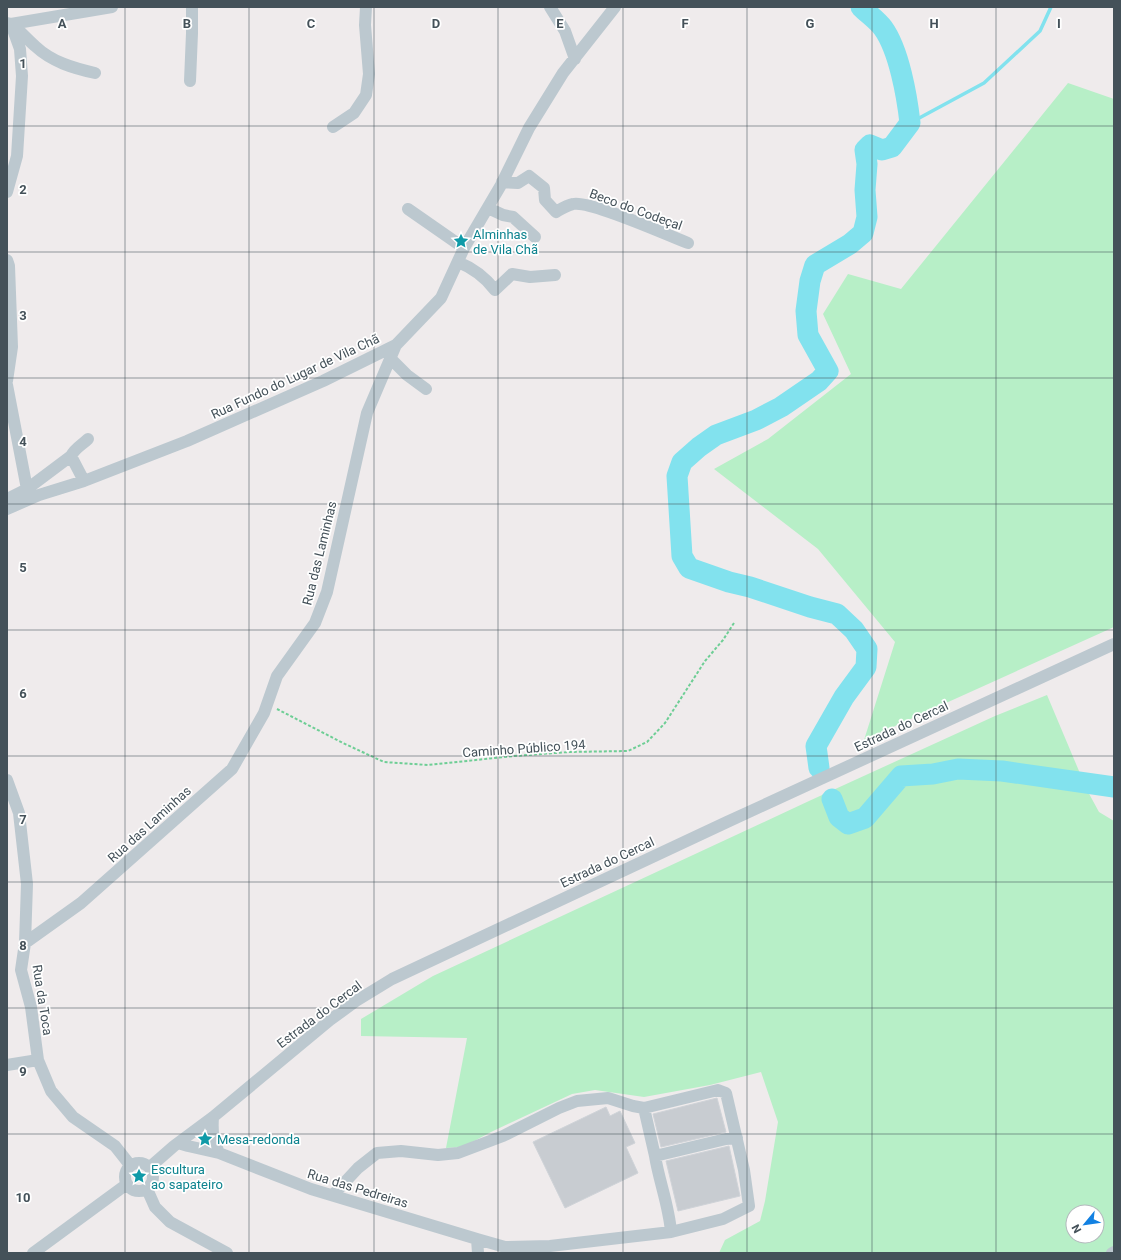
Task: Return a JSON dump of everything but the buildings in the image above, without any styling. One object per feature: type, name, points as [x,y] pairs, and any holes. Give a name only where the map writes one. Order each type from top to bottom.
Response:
[{"type":"street","points":[[9,23],[112,7]]},
{"type":"street","points":[[190,81],[192,7]]},
{"type":"street","points":[[333,127],[354,113],[366,95],[369,74],[365,25],[366,7]]},
{"type":"street","points":[[550,7],[565,32],[575,59]]},
{"type":"street","name":"Rua Fundo do Lugar de Vila Chã","points":[[7,508],[39,495],[84,481],[194,438],[323,381],[396,345],[441,298],[464,248],[488,208],[529,128],[564,73],[615,7]]},
{"type":"street","points":[[9,23],[56,62],[95,73]]},
{"type":"street","points":[[7,192],[17,156],[22,76],[20,49],[9,23]]},
{"type":"street","name":"Beco do Codeçal","points":[[502,182],[518,183],[529,176],[544,188],[545,200],[556,212],[573,204],[584,204],[613,213],[688,243]]},
{"type":"street","points":[[488,208],[503,215],[513,217],[535,237]]},
{"type":"street","points":[[408,209],[464,248]]},
{"type":"street","points":[[7,260],[12,347],[7,381]]},
{"type":"street","points":[[458,262],[470,267],[486,278],[495,290],[512,274],[530,277],[555,275]]},
{"type":"street","name":"Rua das Laminhas","points":[[25,943],[81,903],[232,769],[264,713],[277,676],[315,623],[327,592],[367,413],[396,345]]},
{"type":"street","points":[[390,358],[407,375],[426,389]]},
{"type":"street","points":[[7,385],[27,489]]},
{"type":"street","points":[[7,499],[27,489],[71,456],[74,450],[88,439]]},
{"type":"street","points":[[71,456],[84,481]]},
{"type":"street","name":"Estrada do Cercal","points":[[150,1167],[330,1020],[356,1001],[392,979],[727,822],[1114,644]]},
{"type":"street","name":"Rua da Toca","points":[[7,780],[19,813],[27,884],[25,943],[21,970],[31,1007],[38,1060],[51,1091],[73,1117],[115,1146],[130,1165]]},
{"type":"street","points":[[7,1065],[38,1060]]},
{"type":"street","points":[[332,1195],[358,1168],[378,1152],[401,1151],[438,1155],[458,1153],[503,1136],[559,1108],[577,1101],[608,1098],[644,1108],[718,1090],[726,1093],[737,1138],[726,1139],[654,1156]]},
{"type":"street","points":[[644,1108],[670,1221],[671,1232]]},
{"type":"street","points":[[212,1117],[214,1142],[220,1153]]},
{"type":"street","name":"Rua das Pedreiras","points":[[178,1143],[220,1153],[311,1189],[505,1247],[550,1246],[671,1232],[723,1219],[749,1206],[737,1138]]},
{"type":"street","points":[[142,1162],[150,1167],[154,1176],[150,1186],[147,1189],[143,1191],[134,1190],[127,1184],[125,1176],[130,1165],[142,1162]]},
{"type":"street","points":[[34,1253],[127,1184]]},
{"type":"street","points":[[147,1189],[155,1207],[170,1222],[227,1253]]},
{"type":"street","points":[[477,1239],[478,1253]]},
{"type":"path","name":"Caminho Público 194","points":[[267,704],[384,762],[428,765],[545,754],[628,751],[647,742],[665,723],[705,661],[723,640],[734,623]]},
{"type":"green space","points":[[1068,83],[1114,99],[1114,627],[864,740],[895,642],[818,549],[714,469],[768,439],[851,374],[823,314],[848,274],[901,289]]},
{"type":"green space","points":[[1047,695],[1087,790],[1099,812],[1114,821],[1114,1253],[719,1253],[725,1240],[760,1221],[765,1201],[778,1122],[761,1072],[710,1085],[644,1097],[595,1090],[572,1094],[491,1132],[463,1147],[446,1148],[467,1038],[361,1036],[361,1019],[433,976],[995,716]]},
{"type":"waterway","points":[[819,768],[816,746],[844,697],[866,667],[867,649],[854,630],[837,614],[729,582],[689,568],[682,556],[677,476],[682,462],[716,435],[756,420],[781,407],[819,381],[828,371],[808,335],[806,311],[810,281],[815,265],[850,244],[863,233],[867,217],[865,190],[867,164],[865,150],[870,145],[882,150],[892,147],[910,123],[907,100],[894,48],[883,28],[861,7]]},
{"type":"waterway","points":[[910,123],[984,83],[1040,31],[1051,7]]},
{"type":"waterway","points":[[832,799],[839,817],[848,824],[865,818],[901,776],[933,774],[958,769],[1002,771],[1114,787]]},
{"type":"place","name":"Alminhas de Vila Chã","points":[[461,241]]},
{"type":"place","name":"Mesa-redonda","points":[[205,1139]]},
{"type":"place","name":"Escultura ao sapateiro","points":[[139,1176]]}]
